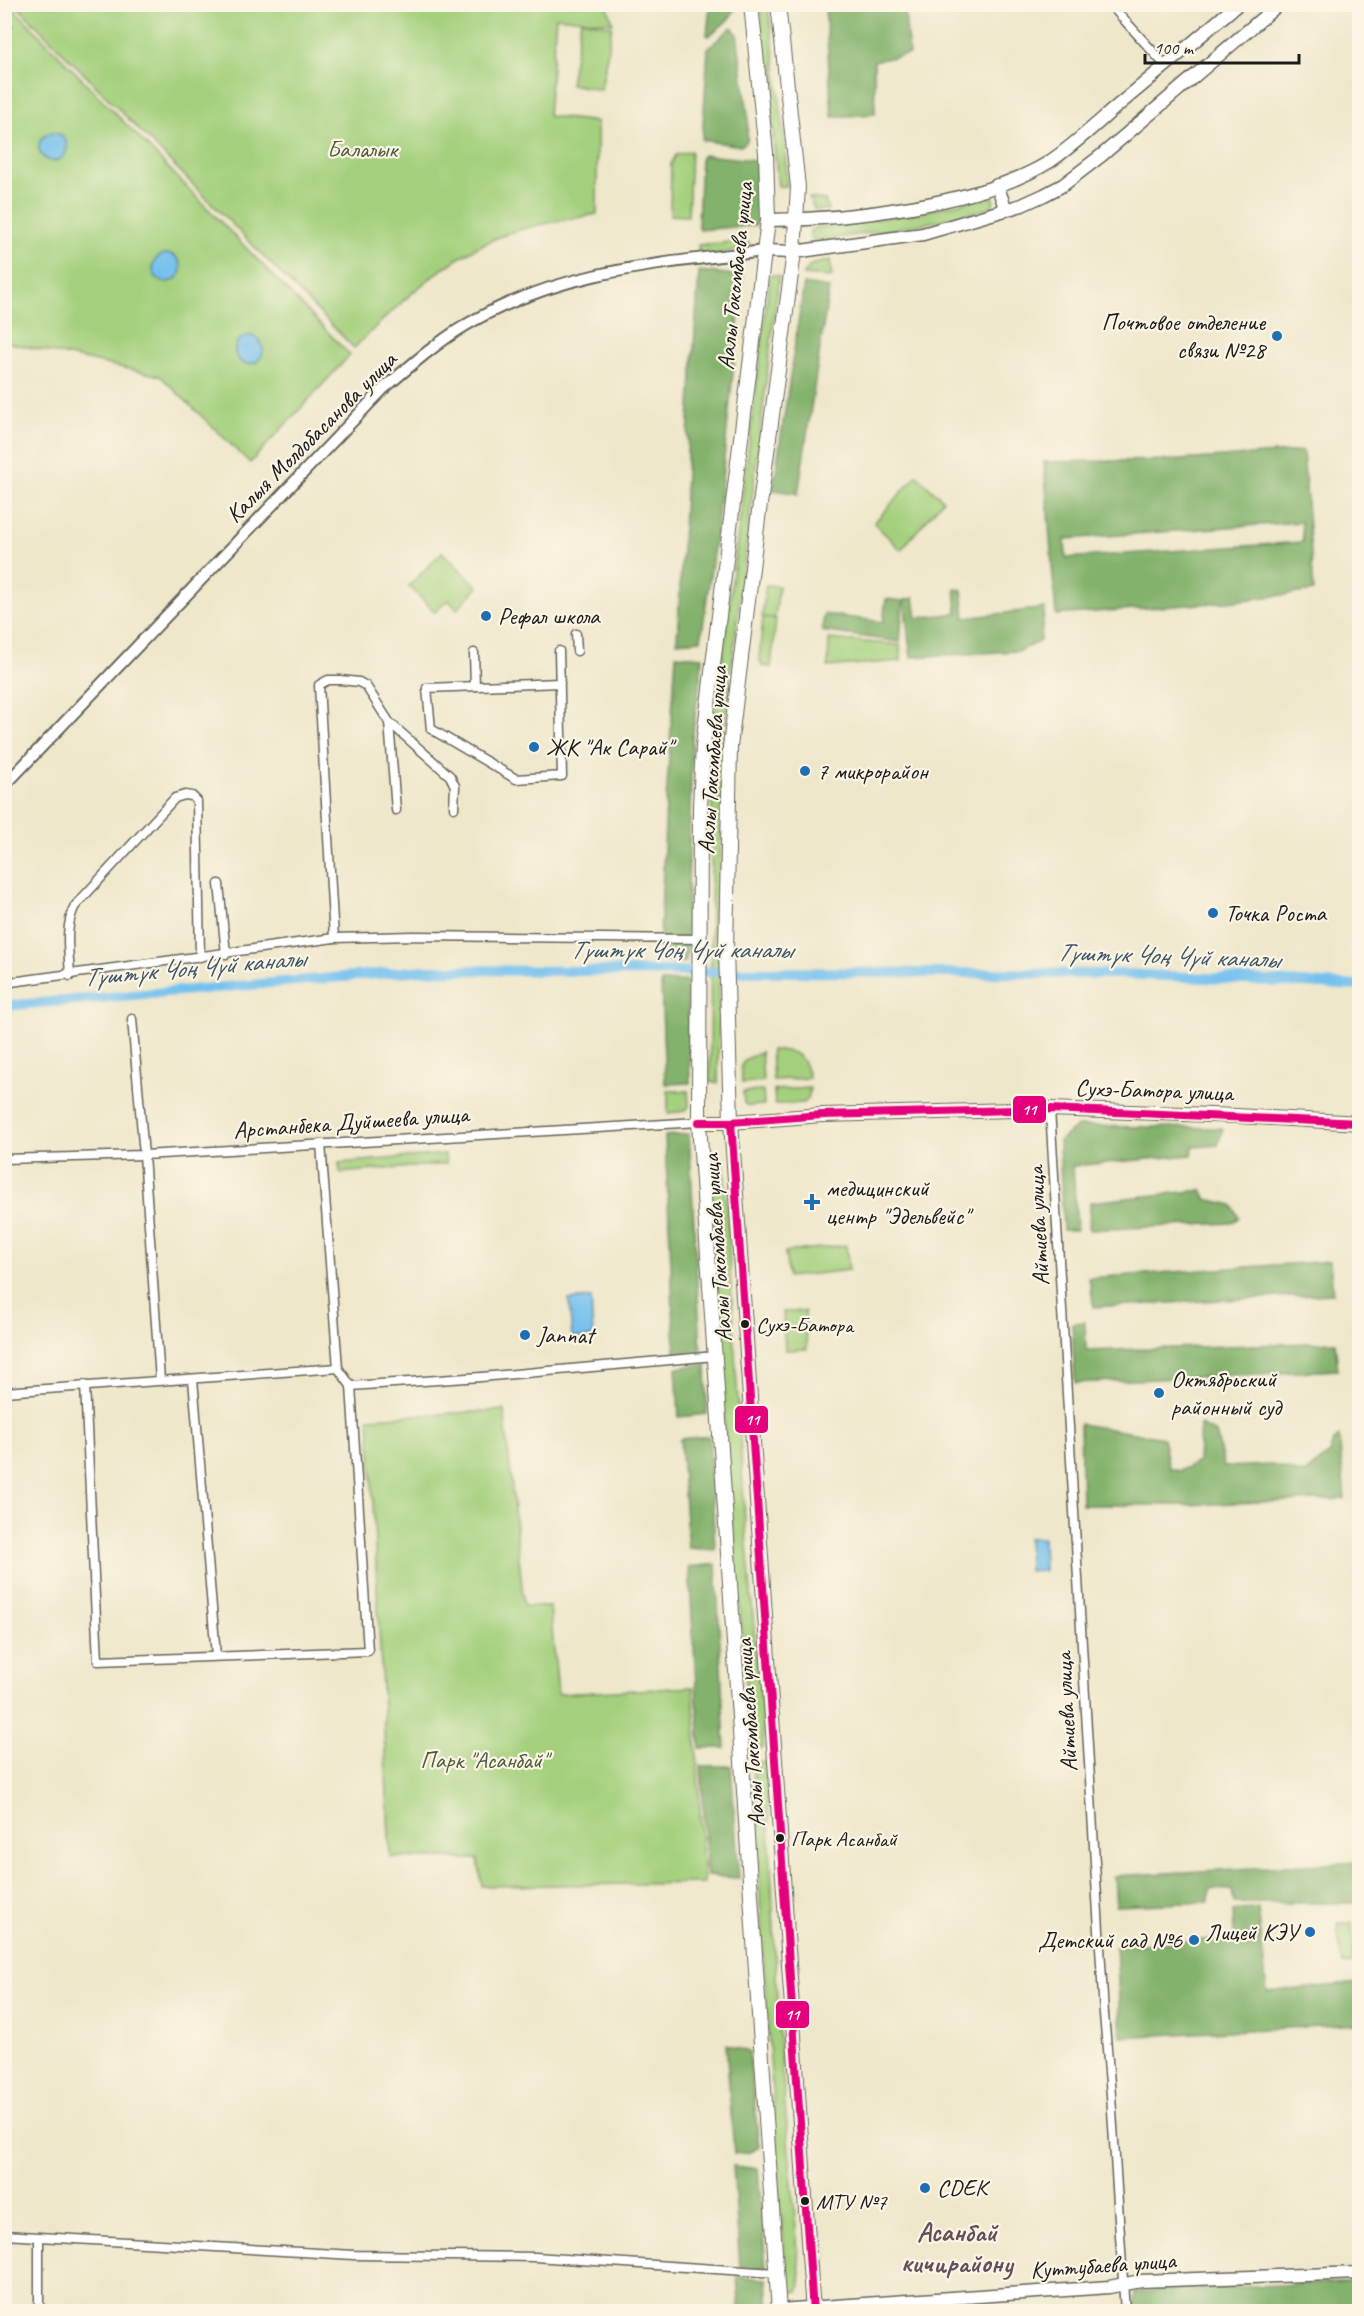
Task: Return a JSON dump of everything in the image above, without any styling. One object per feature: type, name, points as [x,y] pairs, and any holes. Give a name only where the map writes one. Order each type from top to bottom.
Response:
[{"type":"main road","name":"Аалы Токомбаева улица","points":[[751,4],[766,153],[768,220],[703,745],[700,807],[699,1122],[779,2311]]},
{"type":"main road","name":"Аалы Токомбаева улица","points":[[778,4],[795,152],[798,187],[797,220],[730,747],[726,987],[731,1122],[812,2310]]},
{"type":"main road","points":[[768,220],[831,218],[920,205],[998,185],[1036,170],[1050,161],[1238,4]]},
{"type":"main road","points":[[764,251],[794,252],[923,234],[1006,210],[1044,195],[1081,171],[1279,4]]},
{"type":"main road","points":[[998,185],[1006,210]]},
{"type":"main road","name":"Сухэ-Батора улица","points":[[699,1122],[1050,1109],[1359,1123]]},
{"type":"main road","name":"Куттубаева улица","points":[[779,2311],[1109,2287],[1141,2281],[1359,2273]]},
{"type":"street","points":[[1110,4],[1166,65]]},
{"type":"street","name":"Калыя Молдобасанова улица","points":[[4,786],[383,389],[437,345],[491,312],[554,285],[631,268],[764,251]]},
{"type":"street","points":[[576,634],[577,651]]},
{"type":"street","points":[[559,651],[560,683],[562,776],[516,779],[431,729],[427,688],[560,683]]},
{"type":"street","points":[[474,653],[475,686]]},
{"type":"street","points":[[334,938],[319,685],[328,680],[359,682],[366,686],[389,722],[450,776],[455,786],[454,808]]},
{"type":"street","points":[[389,722],[396,810]]},
{"type":"street","points":[[70,976],[68,933],[70,915],[75,906],[175,798],[185,795],[196,799],[198,810],[200,957]]},
{"type":"street","points":[[219,884],[226,954]]},
{"type":"street","points":[[4,983],[70,976],[334,938],[413,936],[701,944]]},
{"type":"street","points":[[132,1019],[160,1380]]},
{"type":"street","name":"Айтиева улица","points":[[1050,1109],[1102,1991],[1125,2312]]},
{"type":"street","name":"Арстанбека Дуйшеева улица","points":[[4,1159],[144,1155],[699,1122]]},
{"type":"street","points":[[85,1385],[98,1660],[368,1651],[351,1386],[338,1368],[321,1144]]},
{"type":"street","points":[[351,1386],[715,1356]]},
{"type":"street","points":[[4,1392],[338,1368]]},
{"type":"street","points":[[193,1379],[216,1656]]},
{"type":"street","points":[[4,2235],[354,2255],[535,2257],[776,2273]]},
{"type":"street","points":[[39,2237],[39,2312]]},
{"type":"green space","points":[[5,4],[17,12],[350,355],[250,463],[160,376],[5,342],[4,34],[15,26],[5,14]]},
{"type":"green space","name":"Балалык","points":[[16,5],[607,5],[613,23],[556,17],[548,116],[597,122],[597,214],[516,231],[471,251],[452,262],[418,288],[354,348]]},
{"type":"green space","points":[[710,5],[735,5],[729,19],[709,36],[707,35]]},
{"type":"green space","points":[[760,5],[768,5],[785,143],[787,186],[778,186]]},
{"type":"green space","points":[[825,5],[904,5],[909,54],[874,61],[875,114],[832,117]]},
{"type":"green space","points":[[581,20],[612,26],[601,90],[570,84]]},
{"type":"green space","points":[[732,27],[737,34],[748,115],[747,141],[741,146],[702,140],[708,48]]},
{"type":"green space","points":[[691,151],[688,216],[670,215],[671,164],[676,155]]},
{"type":"green space","points":[[704,155],[753,160],[756,164],[759,202],[756,225],[700,230],[698,225],[701,157]]},
{"type":"green space","points":[[990,196],[994,199],[992,207],[948,219],[815,241],[810,237],[810,231],[815,228],[912,214]]},
{"type":"green space","points":[[809,198],[825,200],[828,210],[815,210]]},
{"type":"green space","points":[[743,241],[749,243],[747,249],[699,257],[698,245]]},
{"type":"green space","points":[[830,260],[832,277],[803,275],[811,265]]},
{"type":"green space","points":[[699,271],[743,276],[717,526],[701,640],[677,642],[688,436]]},
{"type":"green space","points":[[770,275],[779,276],[722,746],[718,1083],[710,1082],[712,742]]},
{"type":"green space","points":[[804,284],[829,288],[798,494],[773,490]]},
{"type":"green space","points":[[1303,451],[1314,591],[1227,602],[1056,615],[1044,462],[1181,460]],"holes":[[[1301,522],[1303,542],[1066,558],[1065,539]]]},
{"type":"green space","points":[[917,475],[943,500],[901,550],[874,523]]},
{"type":"green space","points":[[442,552],[478,587],[457,609],[448,600],[435,612],[409,586]]},
{"type":"green space","points":[[766,585],[779,586],[775,618],[762,617]]},
{"type":"green space","points":[[955,589],[962,590],[965,618],[1045,608],[1040,641],[1019,651],[911,657],[904,600],[914,598],[917,618],[957,613]]},
{"type":"green space","points":[[886,599],[903,601],[900,642],[822,631],[824,614],[883,622]]},
{"type":"green space","points":[[763,618],[776,619],[771,667],[762,666],[759,658]]},
{"type":"green space","points":[[829,639],[900,645],[901,661],[828,667]]},
{"type":"green space","points":[[676,655],[703,657],[692,738],[686,962],[659,961],[666,801]]},
{"type":"green space","points":[[687,981],[690,1083],[665,1084],[661,982]]},
{"type":"green space","points":[[771,1050],[792,1052],[797,1055],[804,1063],[809,1078],[773,1080]]},
{"type":"green space","points":[[761,1052],[763,1081],[742,1083],[741,1066],[746,1059]]},
{"type":"green space","points":[[810,1088],[808,1099],[804,1103],[775,1104],[774,1090]]},
{"type":"green space","points":[[668,1091],[688,1091],[689,1106],[685,1111],[668,1113]]},
{"type":"green space","points":[[763,1091],[764,1105],[748,1106],[744,1103],[743,1092]]},
{"type":"green space","points":[[1077,1126],[1223,1128],[1218,1145],[1193,1147],[1192,1155],[1073,1166],[1077,1230],[1063,1230],[1059,1141]]},
{"type":"green space","points":[[689,1134],[701,1351],[675,1353],[665,1136]]},
{"type":"green space","points":[[445,1154],[446,1164],[340,1173],[339,1163]]},
{"type":"green space","points":[[715,1159],[724,1165],[745,1521],[764,1747],[752,1749],[726,1453],[709,1163]]},
{"type":"green space","points":[[1202,1190],[1206,1199],[1232,1205],[1239,1218],[1231,1223],[1089,1230],[1090,1202]]},
{"type":"green space","points":[[846,1245],[849,1270],[788,1277],[785,1252]]},
{"type":"green space","points":[[1330,1261],[1333,1294],[1094,1307],[1089,1278]]},
{"type":"green space","points":[[805,1311],[807,1349],[785,1350],[783,1312]]},
{"type":"green space","points":[[1085,1322],[1086,1351],[1335,1342],[1338,1370],[1075,1383],[1072,1323]]},
{"type":"green space","points":[[706,1364],[707,1414],[679,1417],[676,1368]]},
{"type":"green space","name":"Парк \"Асанбай\"","points":[[504,1410],[524,1606],[550,1607],[558,1694],[693,1687],[704,1883],[482,1886],[478,1859],[390,1857],[369,1418]]},
{"type":"green space","points":[[1080,1424],[1163,1438],[1169,1468],[1179,1471],[1198,1462],[1200,1425],[1216,1433],[1224,1467],[1272,1465],[1304,1474],[1328,1455],[1339,1436],[1345,1499],[1186,1505],[1082,1505]]},
{"type":"green space","points":[[709,1436],[715,1550],[688,1548],[680,1439]]},
{"type":"green space","points":[[716,1564],[725,1748],[700,1748],[689,1567]]},
{"type":"green space","points":[[766,1762],[779,2037],[801,2285],[798,2292],[789,2292],[787,2287],[764,1960],[753,1763]]},
{"type":"green space","points":[[701,1766],[731,1766],[739,1878],[707,1876]]},
{"type":"green space","points":[[1359,1862],[1359,1903],[1234,1903],[1232,1890],[1210,1889],[1209,1902],[1116,1906],[1114,1876]]},
{"type":"green space","points":[[1258,1908],[1267,1992],[1359,1983],[1359,2024],[1121,2037],[1116,1946],[1234,1938],[1233,1911]]},
{"type":"green space","points":[[1337,1923],[1352,1923],[1354,1964],[1342,1965]]},
{"type":"green space","points":[[726,2044],[749,2052],[759,2147],[751,2152],[734,2154]]},
{"type":"green space","points":[[733,2166],[758,2169],[766,2268],[740,2267]]},
{"type":"green space","points":[[737,2277],[767,2279],[769,2311],[740,2311]]},
{"type":"green space","points":[[1359,2281],[1359,2311],[1135,2311],[1135,2292]]},
{"type":"water","points":[[53,133],[63,137],[67,147],[63,157],[53,161],[43,157],[39,147],[43,137]]},
{"type":"water","points":[[167,254],[177,258],[181,268],[177,278],[167,282],[157,278],[153,268],[157,258]]},
{"type":"water","points":[[249,336],[259,340],[263,350],[259,360],[249,364],[239,360],[235,350],[239,340]]},
{"type":"water","points":[[591,1298],[593,1337],[572,1338],[569,1300]]},
{"type":"water","points":[[1028,1538],[1043,1538],[1044,1571],[1029,1571]]},
{"type":"waterway","name":"Түштүк Чоң Чүй каналы","points":[[4,1006],[424,970],[1126,974],[1360,986]]},
{"type":"transit line","name":"11","points":[[699,1122],[731,1122],[822,1115],[1050,1109],[1360,1123]]},
{"type":"transit line","name":"11","points":[[731,1122],[813,2312]]},
{"type":"place","name":"Почтовое отделение связи №28","points":[[1277,336]]},
{"type":"place","name":"Рефал школа","points":[[486,616]]},
{"type":"place","name":"ЖК \"Ак Сарай\"","points":[[534,747]]},
{"type":"place","name":"7 микрорайон","points":[[805,771]]},
{"type":"place","name":"Точка Роста","points":[[1213,913]]},
{"type":"place","name":"медицинский центр \"Эдельвейс\"","points":[[812,1202]]},
{"type":"place","name":"Сухэ-Батора","points":[[745,1324]]},
{"type":"place","name":"Jannat","points":[[525,1335]]},
{"type":"place","name":"Октябрьский районный суд","points":[[1159,1393]]},
{"type":"place","name":"Парк Асанбай","points":[[780,1838]]},
{"type":"place","name":"Лицей КЭУ","points":[[1310,1932]]},
{"type":"place","name":"Детский сад №6","points":[[1194,1940]]},
{"type":"place","name":"CDEK","points":[[925,2188]]},
{"type":"place","name":"МТУ №7","points":[[805,2201]]},
{"type":"district","name":"Асанбай кичирайону","points":[[957,2248]]}]
